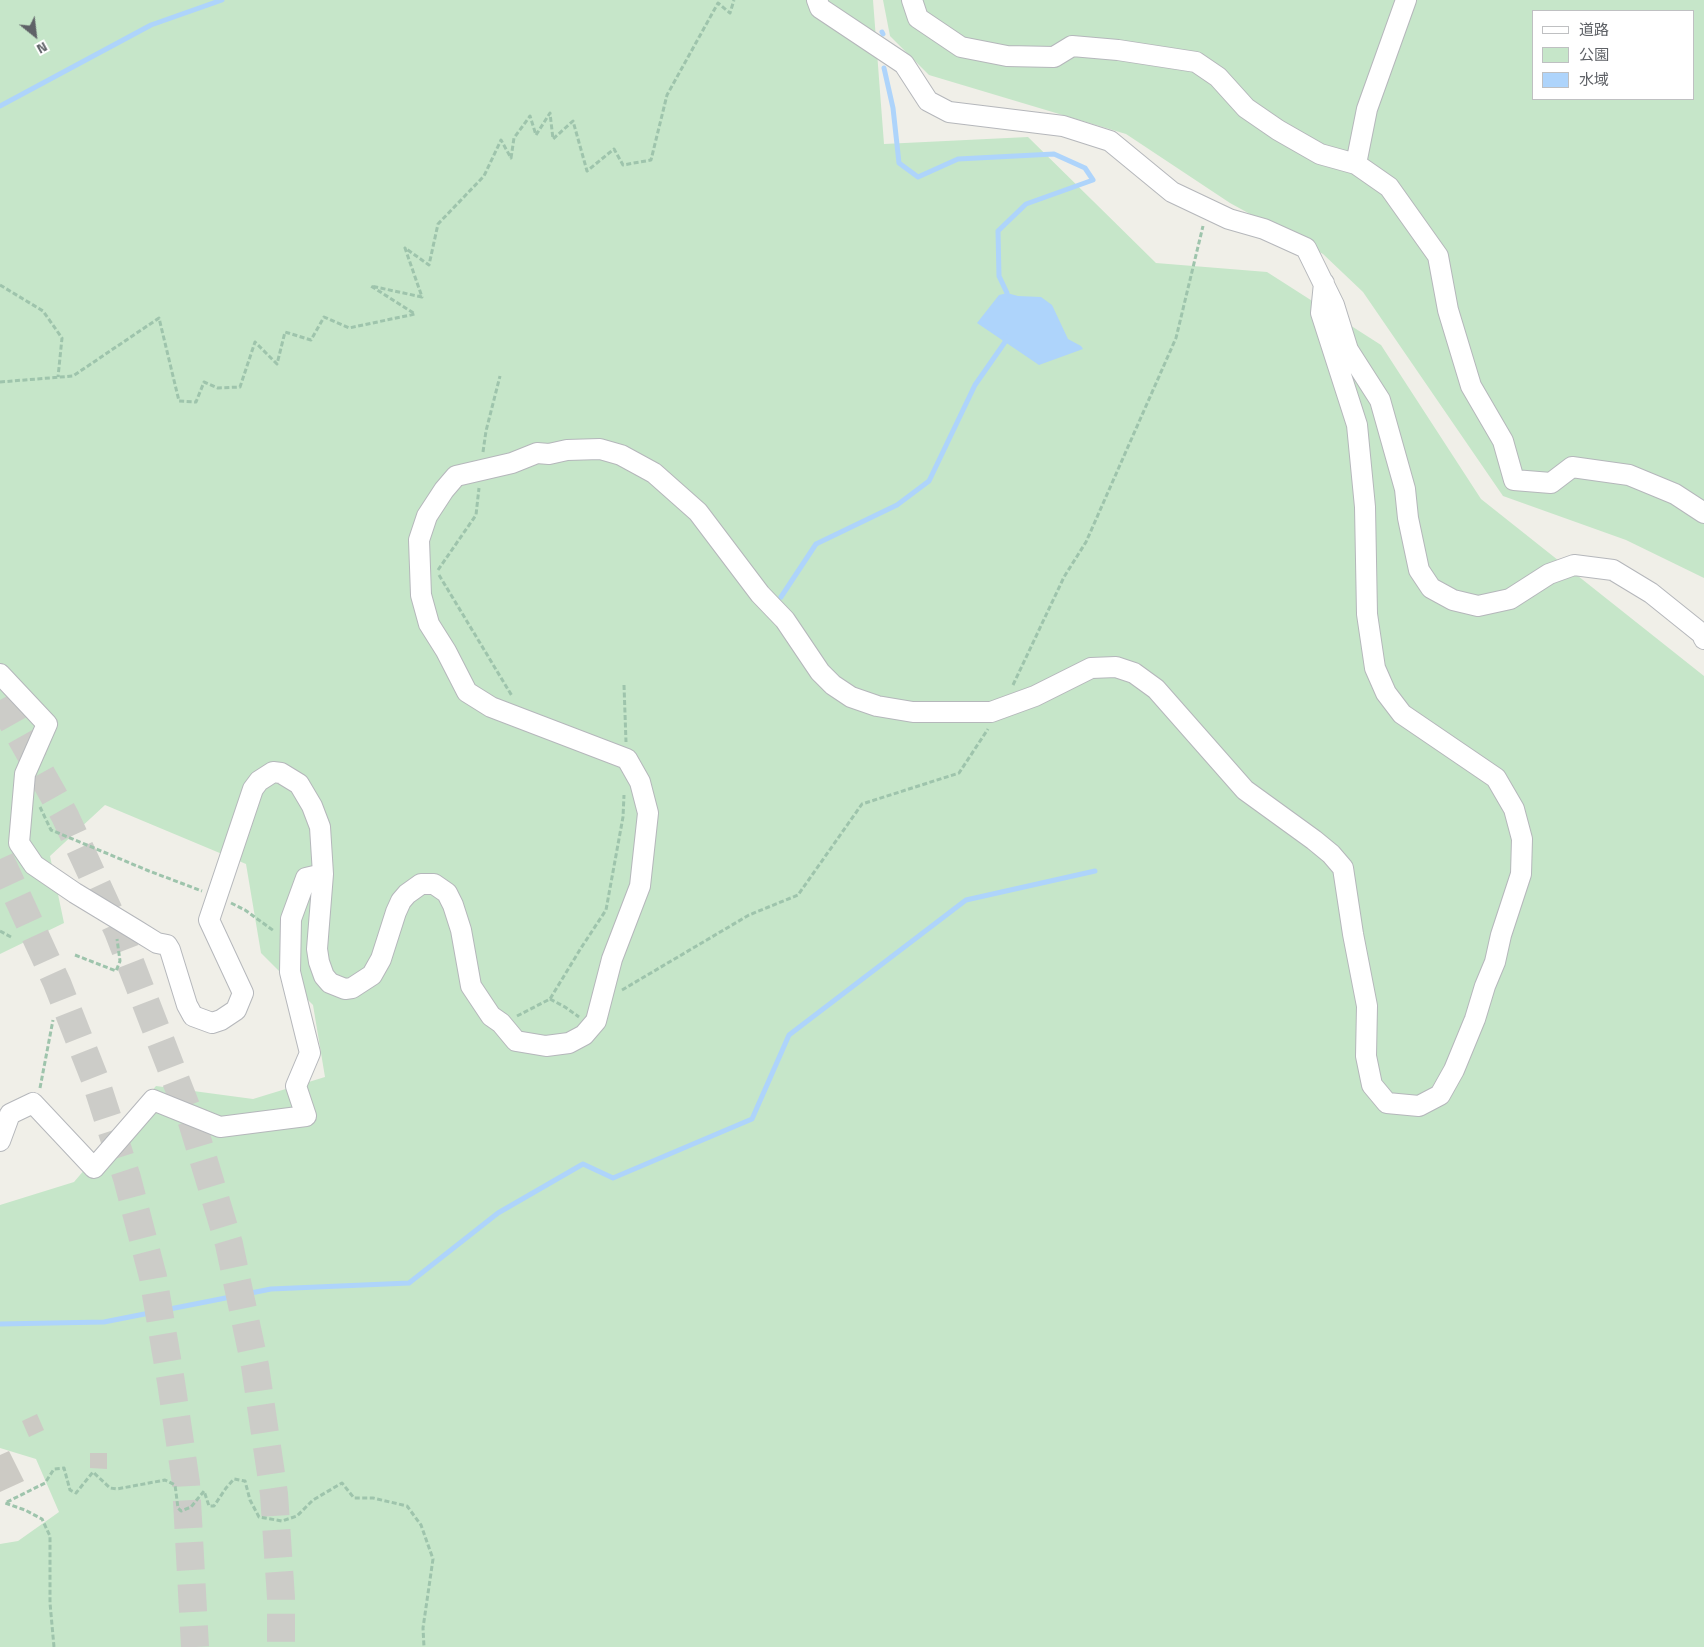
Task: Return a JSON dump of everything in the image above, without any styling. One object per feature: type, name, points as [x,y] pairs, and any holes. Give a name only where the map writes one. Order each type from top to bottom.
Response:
[{"type":"street","points":[[817,0],[820,8],[904,64],[928,101],[949,112],[1063,126],[1110,141],[1172,192],[1229,218],[1264,229],[1306,248],[1334,305],[1348,350],[1380,400],[1405,489],[1408,518],[1418,570],[1431,588],[1454,600],[1478,606],[1510,599],[1549,574],[1574,565],[1613,570],[1651,593],[1702,634],[1704,639]]},
{"type":"street","points":[[912,0],[918,18],[961,47],[1007,56],[1054,57],[1072,46],[1118,50],[1196,62],[1218,77],[1246,108],[1278,130],[1320,154],[1356,164],[1389,187],[1438,256],[1448,310],[1471,386],[1503,441],[1514,480],[1551,483],[1572,467],[1629,475],[1675,494],[1704,513]]},
{"type":"street","points":[[1356,164],[1367,109],[1406,0]]},
{"type":"street","points":[[0,674],[47,724],[25,774],[19,842],[34,865],[75,893],[157,943],[167,945],[186,1005],[193,1016],[212,1023],[221,1020],[236,1010],[244,993],[209,920],[253,789],[273,772],[281,773],[299,784],[312,806],[320,827],[323,874],[317,949],[324,976],[330,983],[344,989],[352,988],[372,975],[381,959],[401,901],[421,884],[434,884],[447,893],[453,905],[461,930],[470,986],[491,1016],[501,1023],[516,1041],[546,1046],[569,1043],[584,1035],[596,1021],[612,959],[640,886],[648,813],[640,782],[627,759],[491,707],[467,692],[446,651],[429,624],[420,595],[419,540],[427,516],[456,476],[512,463],[537,453],[549,454],[567,450],[600,448],[621,455],[654,473],[698,512],[760,594],[785,620],[820,672],[832,685],[851,698],[877,706],[913,712],[990,712],[1035,696],[1091,668],[1116,667],[1134,673],[1156,689],[1245,790],[1314,840],[1331,854],[1343,868],[1367,1006],[1366,1056],[1372,1085],[1387,1103],[1419,1106],[1440,1095],[1454,1070],[1495,962],[1501,935],[1521,874],[1522,839],[1514,809],[1496,778],[1402,714],[1386,692],[1375,668],[1367,614],[1365,507],[1357,425],[1321,313],[1324,284]]},
{"type":"street","points":[[0,1141],[10,1114],[33,1103],[94,1168],[153,1100],[220,1127],[306,1116],[296,1086],[310,1053],[290,972],[291,919],[306,878],[323,874]]},
{"type":"path","points":[[0,382],[73,376],[158,318],[180,401],[196,402],[204,382],[218,388],[240,387],[255,342],[277,364],[285,332],[311,340],[324,317],[349,328],[415,314],[371,286],[422,298],[405,248],[429,265],[438,224],[484,176],[501,140],[511,158],[514,138],[530,116],[536,135],[550,113],[553,138],[574,121],[587,171],[614,149],[623,165],[651,160],[667,95],[718,3],[730,13],[734,0]]},
{"type":"path","points":[[601,1002],[749,915],[798,895],[862,804],[959,773],[1002,707],[1064,577],[1086,542],[1176,338],[1207,208]]},
{"type":"path","points":[[0,285],[43,311],[62,338],[58,377]]},
{"type":"path","points":[[500,376],[486,431],[476,515],[437,572],[526,720]]},
{"type":"path","points":[[624,685],[627,759]]},
{"type":"path","points":[[501,1023],[550,999],[606,910],[623,817],[625,788]]},
{"type":"path","points":[[40,806],[51,830],[149,871],[217,896],[245,910],[290,944]]},
{"type":"path","points":[[74,955],[116,971],[120,961],[113,916]]},
{"type":"path","points":[[0,931],[11,938]]},
{"type":"path","points":[[550,999],[565,1007],[591,1027]]},
{"type":"path","points":[[37,1108],[53,1020]]},
{"type":"path","points":[[54,1647],[50,1603],[50,1536],[42,1519],[5,1502],[45,1483],[54,1469],[64,1468],[70,1490],[76,1493],[93,1472],[110,1488],[117,1490],[165,1480],[175,1485],[178,1508],[181,1511],[191,1507],[204,1491],[210,1506],[214,1506],[234,1479],[245,1481],[250,1500],[259,1517],[282,1521],[297,1516],[313,1500],[342,1483],[354,1498],[373,1498],[407,1506],[421,1525],[433,1559],[423,1628],[424,1647]]},
{"type":"green space","points":[[0,0],[873,0],[884,144],[1028,137],[1156,263],[1267,272],[1381,345],[1481,499],[1704,676],[1704,1647],[0,1647],[0,1544],[18,1541],[59,1512],[36,1459],[0,1448],[0,1205],[74,1182],[156,1086],[253,1099],[325,1077],[313,1005],[261,953],[246,864],[105,805],[50,856],[64,923],[0,954]]},
{"type":"green space","points":[[883,0],[1704,0],[1704,578],[1626,540],[1503,496],[1363,292],[1323,254],[1230,203],[1126,134],[929,75],[890,36]]},
{"type":"water","points":[[1007,293],[1018,296],[1041,297],[1052,305],[1068,339],[1083,349],[1039,365],[977,323],[999,295]]},
{"type":"building","points":[[37,1414],[44,1430],[29,1437],[22,1421]]},
{"type":"building","points":[[9,1451],[24,1481],[0,1492],[0,1455]]},
{"type":"building","points":[[90,1453],[107,1453],[107,1469],[90,1468]]},
{"type":"waterway","points":[[0,106],[151,25],[222,0]]},
{"type":"waterway","points":[[884,68],[893,108],[899,163],[918,177],[958,159],[1054,154],[1085,168],[1093,180],[1026,204],[998,231],[999,276],[1007,293],[1007,298]]},
{"type":"waterway","points":[[781,597],[816,544],[897,505],[929,481],[975,385],[1005,342],[1005,336]]},
{"type":"waterway","points":[[0,1324],[104,1322],[271,1289],[409,1283],[498,1213],[583,1164],[613,1178],[752,1119],[789,1035],[966,900],[1095,871]]},
{"type":"tunnel","points":[[0,700],[65,816],[118,931],[192,1122],[229,1244],[255,1366],[274,1494],[281,1598],[281,1647]]},
{"type":"tunnel","points":[[0,859],[57,983],[96,1082],[127,1178],[153,1277],[186,1483],[195,1647]]}]
